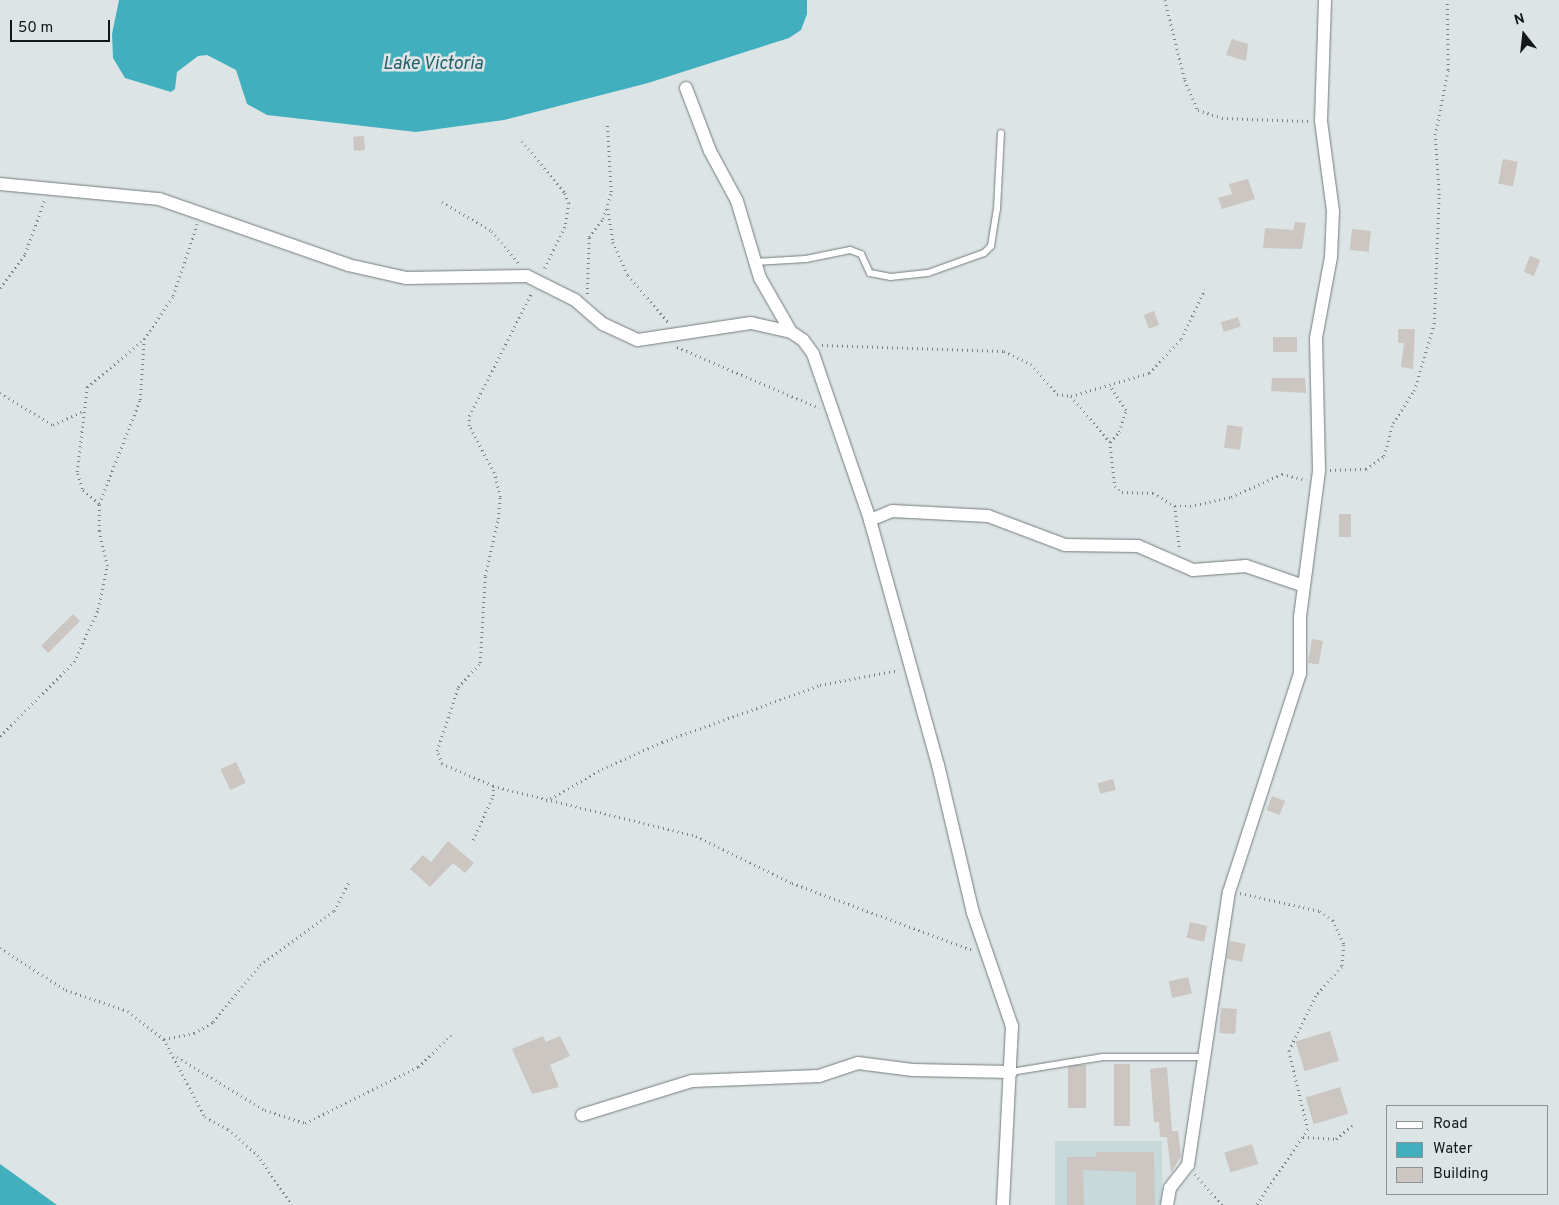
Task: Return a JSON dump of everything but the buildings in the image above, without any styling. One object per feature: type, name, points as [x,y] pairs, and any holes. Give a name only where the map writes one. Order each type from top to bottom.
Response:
[{"type":"street","points":[[1167,1205],[1170,1188],[1188,1165],[1202,1057],[1230,892],[1296,693],[1304,586],[1315,486],[1319,470],[1316,338],[1331,257],[1333,211],[1321,121],[1325,0]]},
{"type":"street","points":[[686,88],[710,151],[737,201],[754,262],[792,332]]},
{"type":"street","points":[[0,184],[160,199],[200,216],[348,265],[406,278],[533,278],[585,308],[624,334],[662,340],[751,323],[792,332],[803,340],[813,354],[870,520],[908,669],[938,765],[973,913],[1012,1026],[1003,1205]]},
{"type":"street","points":[[870,520],[892,511],[988,516],[1065,545],[1138,546],[1200,570],[1246,566],[1304,586]]},
{"type":"street","points":[[582,1115],[692,1081],[819,1076],[858,1063],[914,1070],[1011,1072]]},
{"type":"lane","points":[[754,262],[806,259],[850,250],[860,254],[870,273],[890,277],[928,273],[984,253],[991,246],[997,209],[1001,133]]},
{"type":"lane","points":[[1011,1072],[1103,1057],[1202,1057]]},
{"type":"path","points":[[1166,0],[1190,99],[1198,110],[1222,118],[1321,121]]},
{"type":"path","points":[[1319,470],[1366,470],[1384,456],[1393,423],[1414,390],[1434,324],[1439,195],[1435,135],[1448,70],[1448,0]]},
{"type":"path","points":[[607,122],[608,206],[613,242],[628,275],[644,298],[685,336]]},
{"type":"path","points":[[522,141],[566,193],[569,203],[565,227],[533,278],[469,416],[469,426],[494,473],[498,519],[484,576],[480,662],[458,687],[437,751],[442,764],[493,786],[546,801],[696,836],[792,883],[988,955]]},
{"type":"path","points":[[0,288],[25,254],[48,187]]},
{"type":"path","points":[[442,202],[492,231],[533,278]]},
{"type":"path","points":[[585,308],[589,237],[608,206]]},
{"type":"path","points":[[99,504],[87,496],[78,481],[83,411],[87,387],[94,378],[144,340],[173,296],[200,216]]},
{"type":"path","points":[[803,340],[850,348],[1004,351],[1032,364],[1058,394],[1071,396],[1134,381],[1166,358],[1195,316],[1205,289]]},
{"type":"path","points":[[0,736],[74,662],[88,634],[107,566],[99,531],[99,504],[140,400],[144,340]]},
{"type":"path","points":[[662,340],[834,415]]},
{"type":"path","points":[[1110,386],[1126,410],[1122,426],[1110,442]]},
{"type":"path","points":[[0,393],[53,425],[83,411]]},
{"type":"path","points":[[1071,396],[1110,442],[1117,490],[1153,493],[1175,506],[1231,497],[1282,474],[1298,474],[1315,486]]},
{"type":"path","points":[[1175,506],[1182,563]]},
{"type":"path","points":[[546,801],[602,769],[759,706],[859,674],[908,669]]},
{"type":"path","points":[[473,840],[493,796],[493,786]]},
{"type":"path","points":[[164,1039],[194,1033],[213,1022],[260,965],[334,911],[349,882]]},
{"type":"path","points":[[1230,892],[1320,911],[1343,935],[1342,967],[1316,996],[1290,1051],[1310,1123],[1303,1137],[1257,1205]]},
{"type":"path","points":[[0,948],[66,990],[128,1011],[164,1039],[176,1057],[205,1117],[228,1129],[258,1155],[292,1205]]},
{"type":"path","points":[[176,1057],[266,1110],[306,1123],[412,1070],[452,1034]]},
{"type":"path","points":[[1303,1137],[1336,1138],[1352,1125]]},
{"type":"path","points":[[1188,1165],[1222,1205]]},
{"type":"shaded area","points":[[1055,1141],[1162,1141],[1162,1205],[1055,1205]]},
{"type":"water","name":"Lake Victoria","points":[[119,0],[807,0],[807,14],[801,30],[789,38],[648,83],[504,120],[416,132],[267,115],[247,104],[236,70],[207,55],[198,56],[177,72],[175,89],[171,92],[125,78],[113,58],[112,34]]},
{"type":"water","points":[[0,1164],[21,1179],[57,1205],[0,1205]]}]
